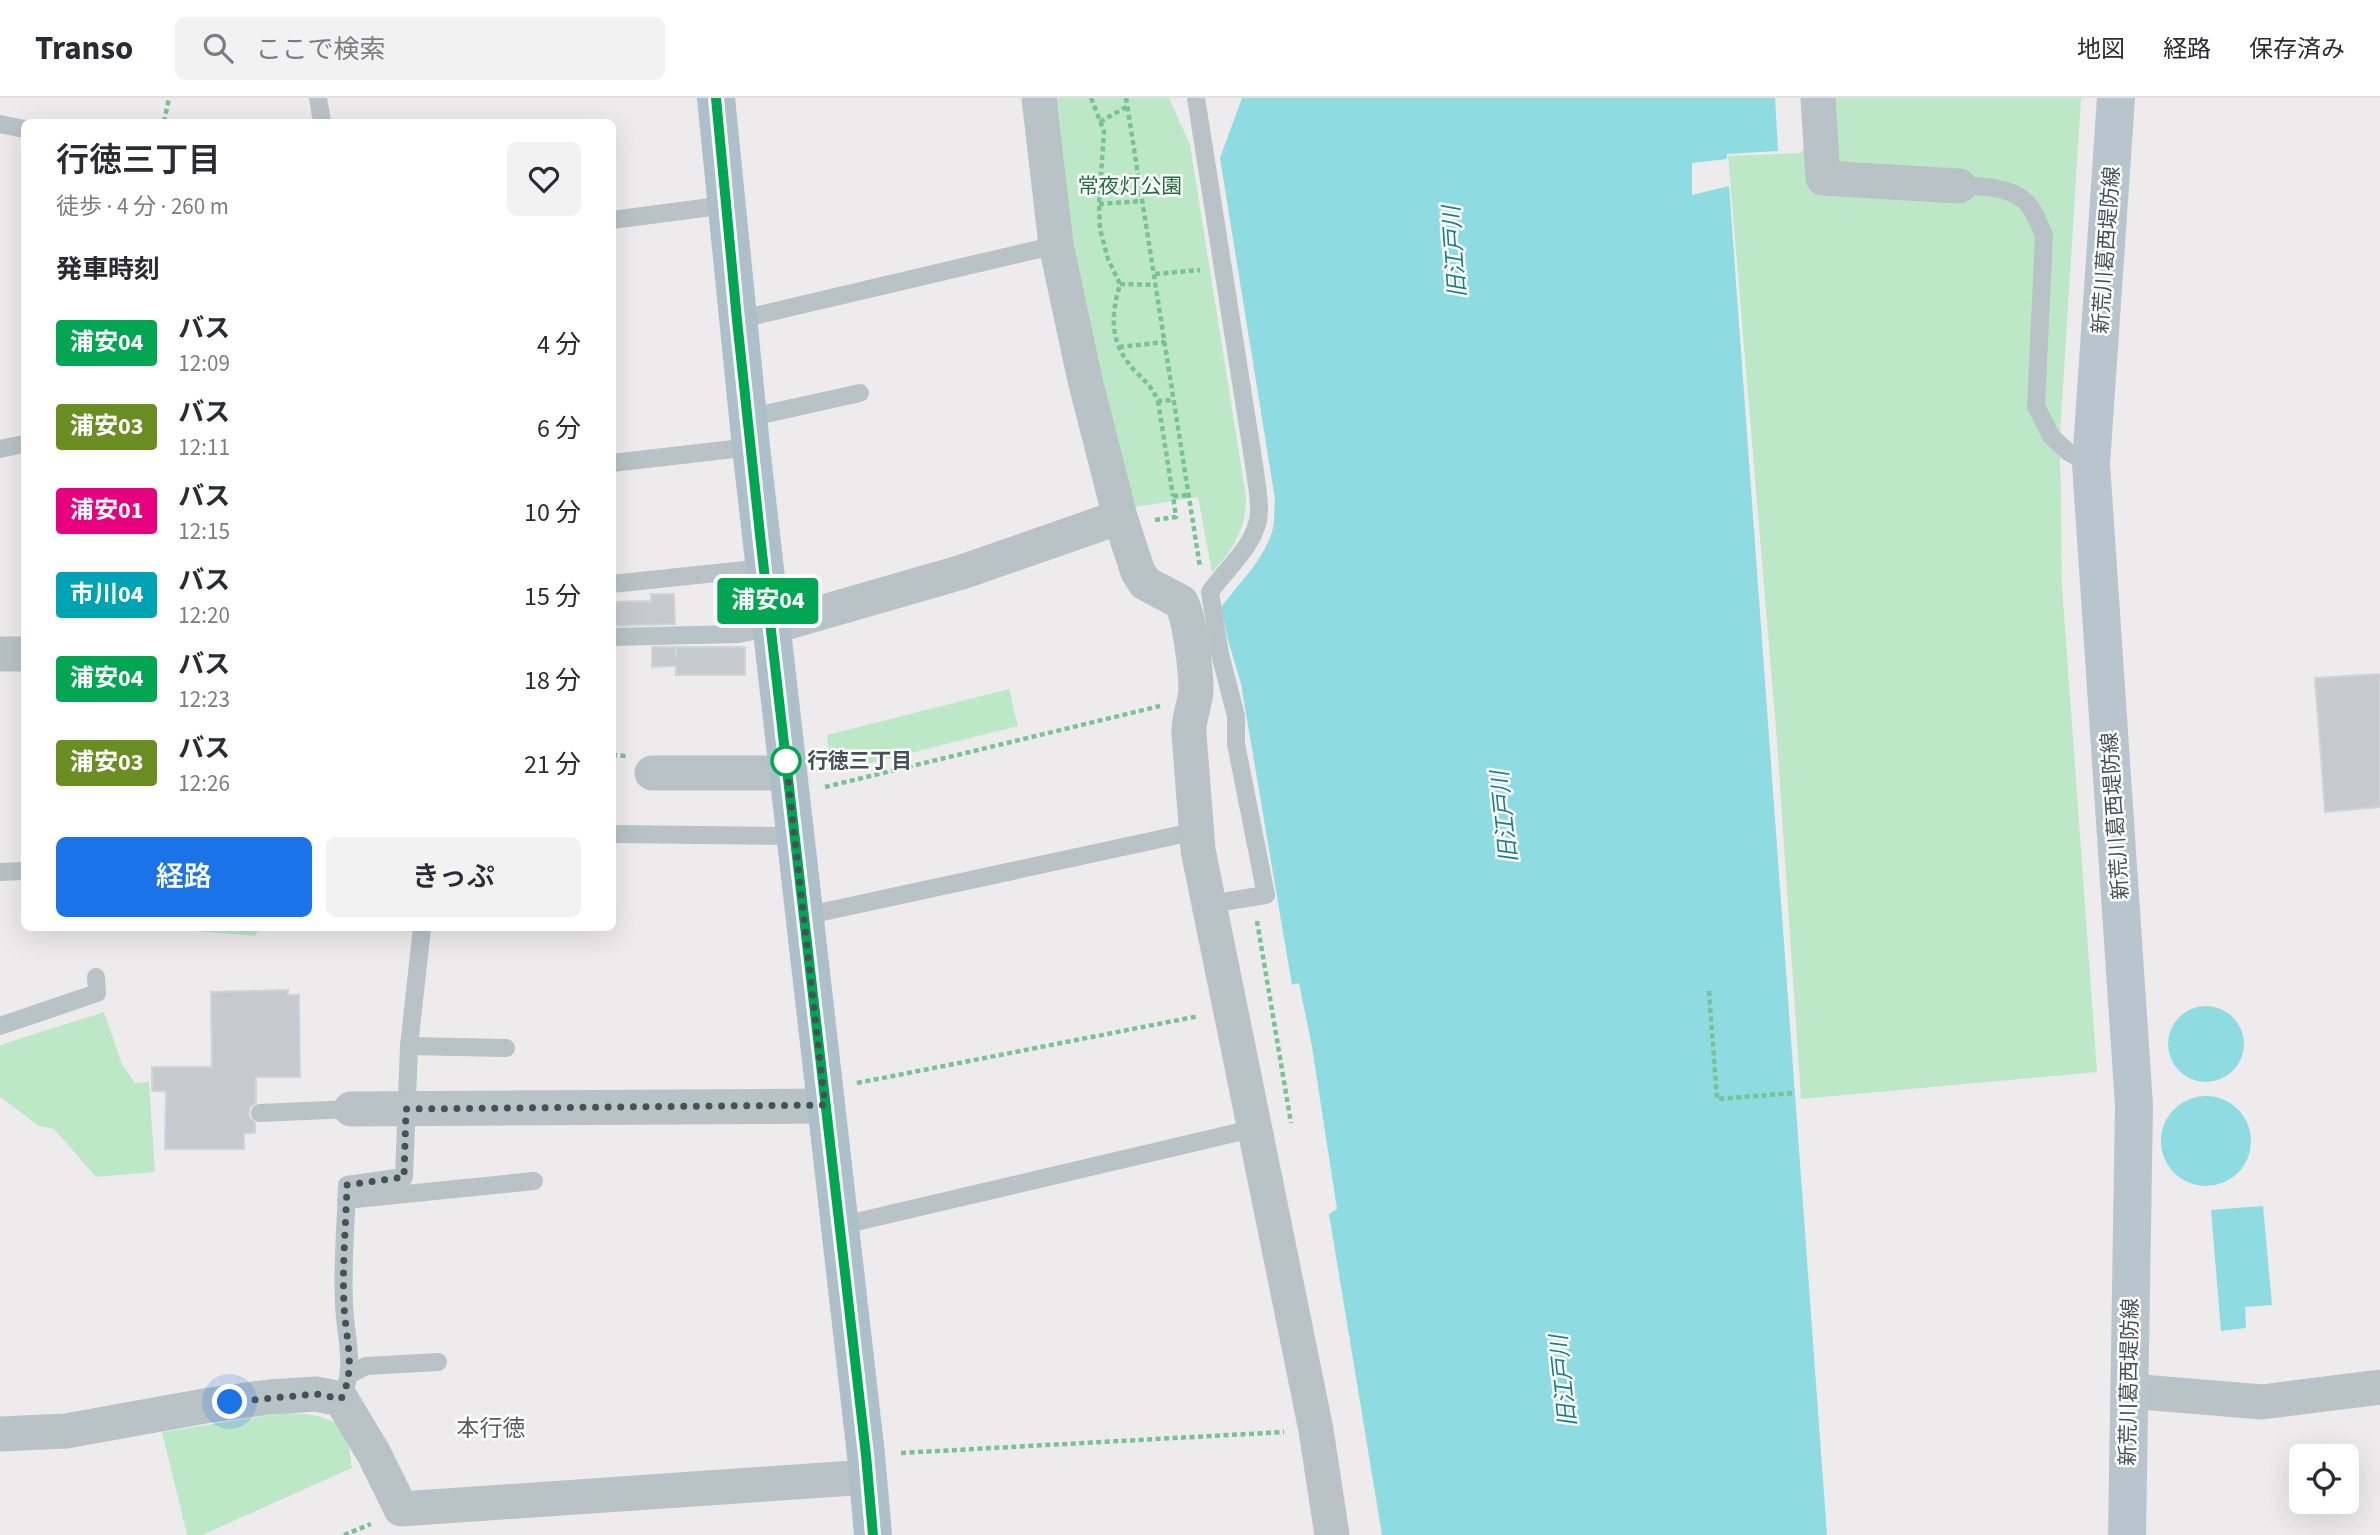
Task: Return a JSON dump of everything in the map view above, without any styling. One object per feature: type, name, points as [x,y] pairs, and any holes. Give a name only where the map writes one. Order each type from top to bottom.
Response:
[{"type":"main road","points":[[716,98],[749,432],[873,1535]]},
{"type":"main road","name":"新荒川葛西堤防線","points":[[2116,98],[2091,464],[2134,1105],[2127,1535]]},
{"type":"street","points":[[1039,98],[1056,245],[1085,380],[1120,517],[1141,578],[1150,587],[1175,597],[1185,609],[1196,685],[1189,734],[1199,850],[1316,1430],[1332,1535]]},
{"type":"street","points":[[1818,98],[1824,178],[1959,186]]},
{"type":"street","points":[[771,627],[962,572],[1120,517]]},
{"type":"street","points":[[0,654],[21,654]]},
{"type":"street","points":[[652,773],[788,785]]},
{"type":"street","points":[[351,1109],[824,1098]]},
{"type":"street","points":[[0,1434],[66,1431],[210,1405],[316,1394],[346,1386],[374,1454],[401,1508],[867,1466]]},
{"type":"street","points":[[2129,1391],[2262,1402],[2380,1387]]},
{"type":"lane","points":[[318,98],[322,119]]},
{"type":"lane","points":[[1196,98],[1259,508],[1256,530],[1210,593],[1220,654],[1236,716],[1236,744],[1266,895],[1209,904]]},
{"type":"lane","points":[[0,124],[21,128]]},
{"type":"lane","points":[[1959,186],[1992,187],[2012,194],[2025,201],[2035,215],[2044,235],[2036,407],[2050,436],[2068,452],[2091,464]]},
{"type":"lane","points":[[616,219],[726,205]]},
{"type":"lane","points":[[737,320],[1056,245]]},
{"type":"lane","points":[[616,462],[749,432],[860,393]]},
{"type":"lane","points":[[0,449],[21,445]]},
{"type":"lane","points":[[616,584],[764,568]]},
{"type":"lane","points":[[616,637],[739,634],[771,627]]},
{"type":"lane","points":[[804,916],[1197,831]]},
{"type":"lane","points":[[616,834],[795,836]]},
{"type":"lane","points":[[0,872],[21,871]]},
{"type":"lane","points":[[346,1386],[344,1303],[347,1185],[404,1177],[409,1046],[422,931]]},
{"type":"lane","points":[[0,1026],[97,993],[96,977]]},
{"type":"lane","points":[[409,1046],[506,1048]]},
{"type":"lane","points":[[260,1113],[351,1109]]},
{"type":"lane","points":[[839,1226],[1256,1128]]},
{"type":"lane","points":[[346,1200],[534,1181]]},
{"type":"lane","points":[[346,1386],[366,1366],[438,1362]]},
{"type":"path","points":[[165,119],[169,98]]},
{"type":"path","points":[[1091,98],[1104,131],[1100,229],[1104,248],[1120,285],[1113,327],[1119,347],[1135,371],[1149,383],[1158,401],[1174,509]]},
{"type":"path","points":[[1126,98],[1200,567]]},
{"type":"path","points":[[1100,122],[1128,106]]},
{"type":"path","points":[[1099,204],[1143,201]]},
{"type":"path","points":[[1155,274],[1222,267]]},
{"type":"path","points":[[1120,285],[1157,285]]},
{"type":"path","points":[[1119,347],[1165,342]]},
{"type":"path","points":[[1158,401],[1173,400]]},
{"type":"path","points":[[1173,496],[1188,495]]},
{"type":"path","points":[[788,785],[1194,700]]},
{"type":"path","points":[[1254,897],[1291,1127]]},
{"type":"path","points":[[1709,991],[1717,1099],[1794,1093]]},
{"type":"path","points":[[824,1098],[1231,1010]]},
{"type":"path","points":[[867,1466],[1316,1430]]},
{"type":"path","points":[[344,1535],[379,1520]]},
{"type":"green space","name":"常夜灯公園","points":[[1052,98],[1169,98],[1190,145],[1246,496],[1244,518],[1237,538],[1212,572],[1198,497],[1128,508],[1096,381],[1057,160]]},
{"type":"green space","points":[[1804,98],[2081,98],[2060,434],[2062,586],[2097,1072],[1801,1099],[1777,741],[1728,156],[1800,153],[1806,145]]},
{"type":"green space","points":[[1009,689],[1018,726],[831,773],[827,735]]},
{"type":"green space","points":[[196,931],[258,931],[255,936]]},
{"type":"green space","points":[[104,1012],[122,1064],[135,1083],[149,1082],[155,1172],[96,1177],[54,1129],[39,1126],[0,1097],[0,1045]]},
{"type":"green space","points":[[283,1413],[326,1418],[340,1427],[348,1442],[352,1468],[202,1535],[187,1535],[162,1432]]},
{"type":"water","name":"旧江戸川","points":[[1242,98],[1775,98],[1778,151],[1727,154],[1727,159],[1692,163],[1692,195],[1729,186],[1827,1535],[1382,1535],[1329,1214],[1337,1209],[1312,1047],[1299,983],[1292,985],[1241,684],[1221,607],[1250,571],[1268,542],[1273,528],[1275,499],[1220,158]]},
{"type":"water","points":[[2206,1006],[2220,1009],[2233,1017],[2241,1030],[2244,1044],[2241,1058],[2233,1071],[2220,1079],[2206,1082],[2192,1079],[2179,1071],[2171,1058],[2168,1044],[2171,1030],[2179,1017],[2192,1009]]},
{"type":"water","points":[[2206,1096],[2223,1099],[2238,1109],[2248,1124],[2251,1141],[2248,1158],[2238,1173],[2223,1183],[2206,1186],[2189,1183],[2174,1173],[2164,1158],[2161,1141],[2164,1124],[2174,1109],[2189,1099]]},
{"type":"water","points":[[2263,1206],[2272,1305],[2245,1307],[2246,1328],[2221,1331],[2211,1210]]},
{"type":"building","points":[[651,594],[674,594],[675,624],[616,626],[616,602],[651,601]]},
{"type":"building","points":[[652,647],[675,647],[676,658],[676,647],[745,647],[745,675],[676,675],[676,666],[652,667]]},
{"type":"building","points":[[2380,674],[2380,807],[2325,812],[2315,678]]},
{"type":"building","points":[[288,990],[288,995],[299,995],[300,1077],[256,1077],[256,1103],[250,1107],[249,1113],[255,1123],[255,1133],[244,1133],[244,1149],[165,1149],[166,1091],[152,1091],[152,1067],[212,1067],[211,992]]},
{"type":"bus line","name":"浦安04","points":[[716,98],[737,320],[873,1535]]},
{"type":"place","name":"行徳三丁目","points":[[786,761]]},
{"type":"district","name":"本行徳","points":[[491,1428]]},
{"type":"route","points":[[230,1402],[316,1394],[341,1399],[351,1374],[344,1303],[347,1185],[404,1177],[406,1109],[825,1105],[786,761]]}]
